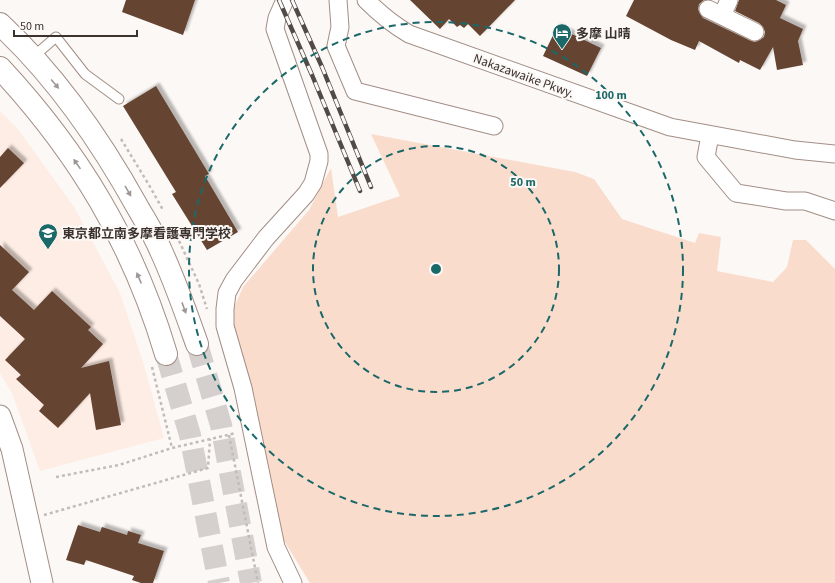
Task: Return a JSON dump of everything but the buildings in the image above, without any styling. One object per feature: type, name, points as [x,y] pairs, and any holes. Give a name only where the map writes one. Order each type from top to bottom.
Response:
[{"type":"main road","points":[[0,24],[32,58],[73,106],[111,162],[161,249],[179,292],[197,344]]},
{"type":"main road","points":[[0,68],[48,123],[85,175],[111,221],[133,264],[148,300],[159,358]]},
{"type":"street","points":[[285,0],[277,18],[276,29],[319,154],[319,161],[316,175],[306,194],[266,238],[234,280],[227,293],[225,326],[243,388],[276,546],[293,583]]},
{"type":"street","points":[[338,0],[340,28],[336,46],[355,91],[494,126]]},
{"type":"street","name":"Nakazawaike Pkwy.","points":[[366,0],[380,15],[409,34],[670,127],[795,150],[835,154]]},
{"type":"street","points":[[729,0],[715,12],[755,32]]},
{"type":"street","points":[[710,135],[706,157],[736,193],[786,201],[805,201],[835,211]]},
{"type":"street","points":[[0,416],[12,449],[42,583]]},
{"type":"lane","points":[[32,58],[56,37],[85,74],[119,99]]},
{"type":"path","points":[[159,358],[172,448]]},
{"type":"path","points":[[56,477],[119,465],[172,448],[252,430]]},
{"type":"path","points":[[229,435],[258,583]]},
{"type":"path","points":[[42,515],[208,468],[210,439]]},
{"type":"shaded area","name":"東京都立南多摩看護専門学校","points":[[0,111],[18,129],[74,207],[120,293],[143,362],[164,438],[40,471],[12,393],[0,373]]},
{"type":"shaded area","points":[[371,134],[575,172],[594,179],[622,219],[695,243],[699,233],[721,237],[717,271],[773,282],[787,267],[793,240],[806,240],[835,269],[835,583],[310,583],[283,539],[232,329],[234,308],[243,287],[309,210],[331,168],[338,217],[400,196]]},
{"type":"tunnel","points":[[197,344],[221,425],[251,583]]},
{"type":"tunnel","points":[[166,354],[190,435],[219,583]]},
{"type":"railway","points":[[279,0],[360,191]]},
{"type":"railway","points":[[292,0],[322,67],[371,187]]},
{"type":"place","name":"多摩 山晴","points":[[562,50]]},
{"type":"place","name":"東京都立南多摩看護専門学校","points":[[48,250]]}]
